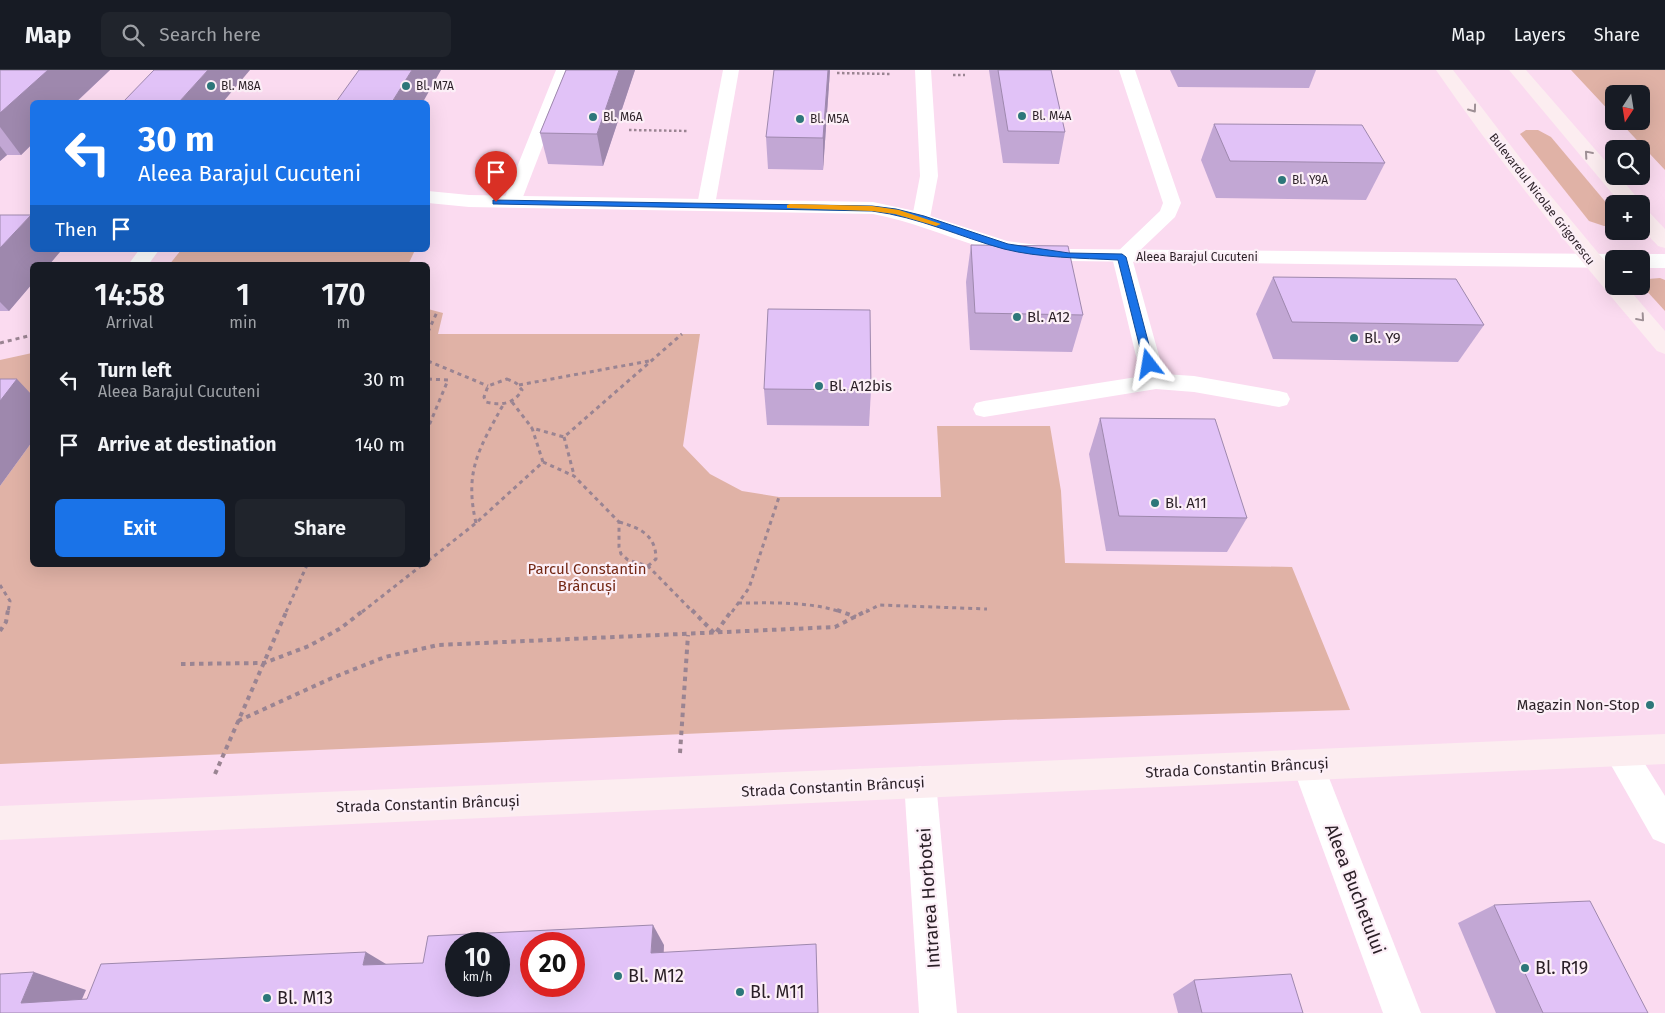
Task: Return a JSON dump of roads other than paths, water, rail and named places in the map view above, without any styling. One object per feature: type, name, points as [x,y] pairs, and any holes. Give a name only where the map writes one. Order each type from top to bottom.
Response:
[{"type":"main road","name":"Bulevardul Nicolae Grigorescu","points":[[1444,70],[1483,123],[1591,260],[1665,346]]},
{"type":"main road","points":[[1517,70],[1624,195]]},
{"type":"main road","points":[[1650,225],[1665,242]]},
{"type":"main road","name":"Strada Constantin Brâncuși","points":[[0,823],[1665,749]]},
{"type":"street","name":"Aleea Barajul Cucuteni","points":[[430,197],[469,201],[872,208],[921,218],[1007,247],[1069,255],[1122,257],[1605,260]]},
{"type":"street","points":[[1650,261],[1665,262]]},
{"type":"street","points":[[1619,751],[1665,827]]},
{"type":"street","name":"Aleea Buchetului","points":[[1308,765],[1402,1013]]},
{"type":"street","name":"Intrarea Horbotei","points":[[920,782],[938,1013]]},
{"type":"lane","points":[[512,202],[564,70]]},
{"type":"lane","points":[[706,205],[731,70]]},
{"type":"lane","points":[[921,218],[929,176],[923,70]]},
{"type":"lane","points":[[1127,70],[1172,203],[1169,213],[1122,257],[1149,364],[1156,382]]},
{"type":"lane","points":[[984,409],[1156,382],[1194,384],[1279,399]]},
{"type":"place","name":"Bl. M8A","points":[[211,86]]},
{"type":"place","name":"Bl. M7A","points":[[406,86]]},
{"type":"place","name":"Bl. M4A","points":[[1022,116]]},
{"type":"place","name":"Bl. M6A","points":[[593,117]]},
{"type":"place","name":"Bl. M5A","points":[[800,119]]},
{"type":"place","name":"Bl. Y9A","points":[[1282,180]]},
{"type":"place","name":"Bl. A12","points":[[1017,317]]},
{"type":"place","name":"Bl. Y9","points":[[1354,338]]},
{"type":"place","name":"Bl. A12bis","points":[[819,386]]},
{"type":"place","name":"Bl. A11","points":[[1155,503]]},
{"type":"place","name":"Magazin Non-Stop","points":[[1650,705]]},
{"type":"place","name":"Bl. R19","points":[[1525,968]]},
{"type":"place","name":"Bl. M12","points":[[618,976]]},
{"type":"place","name":"Bl. M11","points":[[740,992]]},
{"type":"place","name":"Bl. M13","points":[[267,998]]},
{"type":"park label","name":"Parcul Constantin Brâncuși","points":[[587,578]]}]
